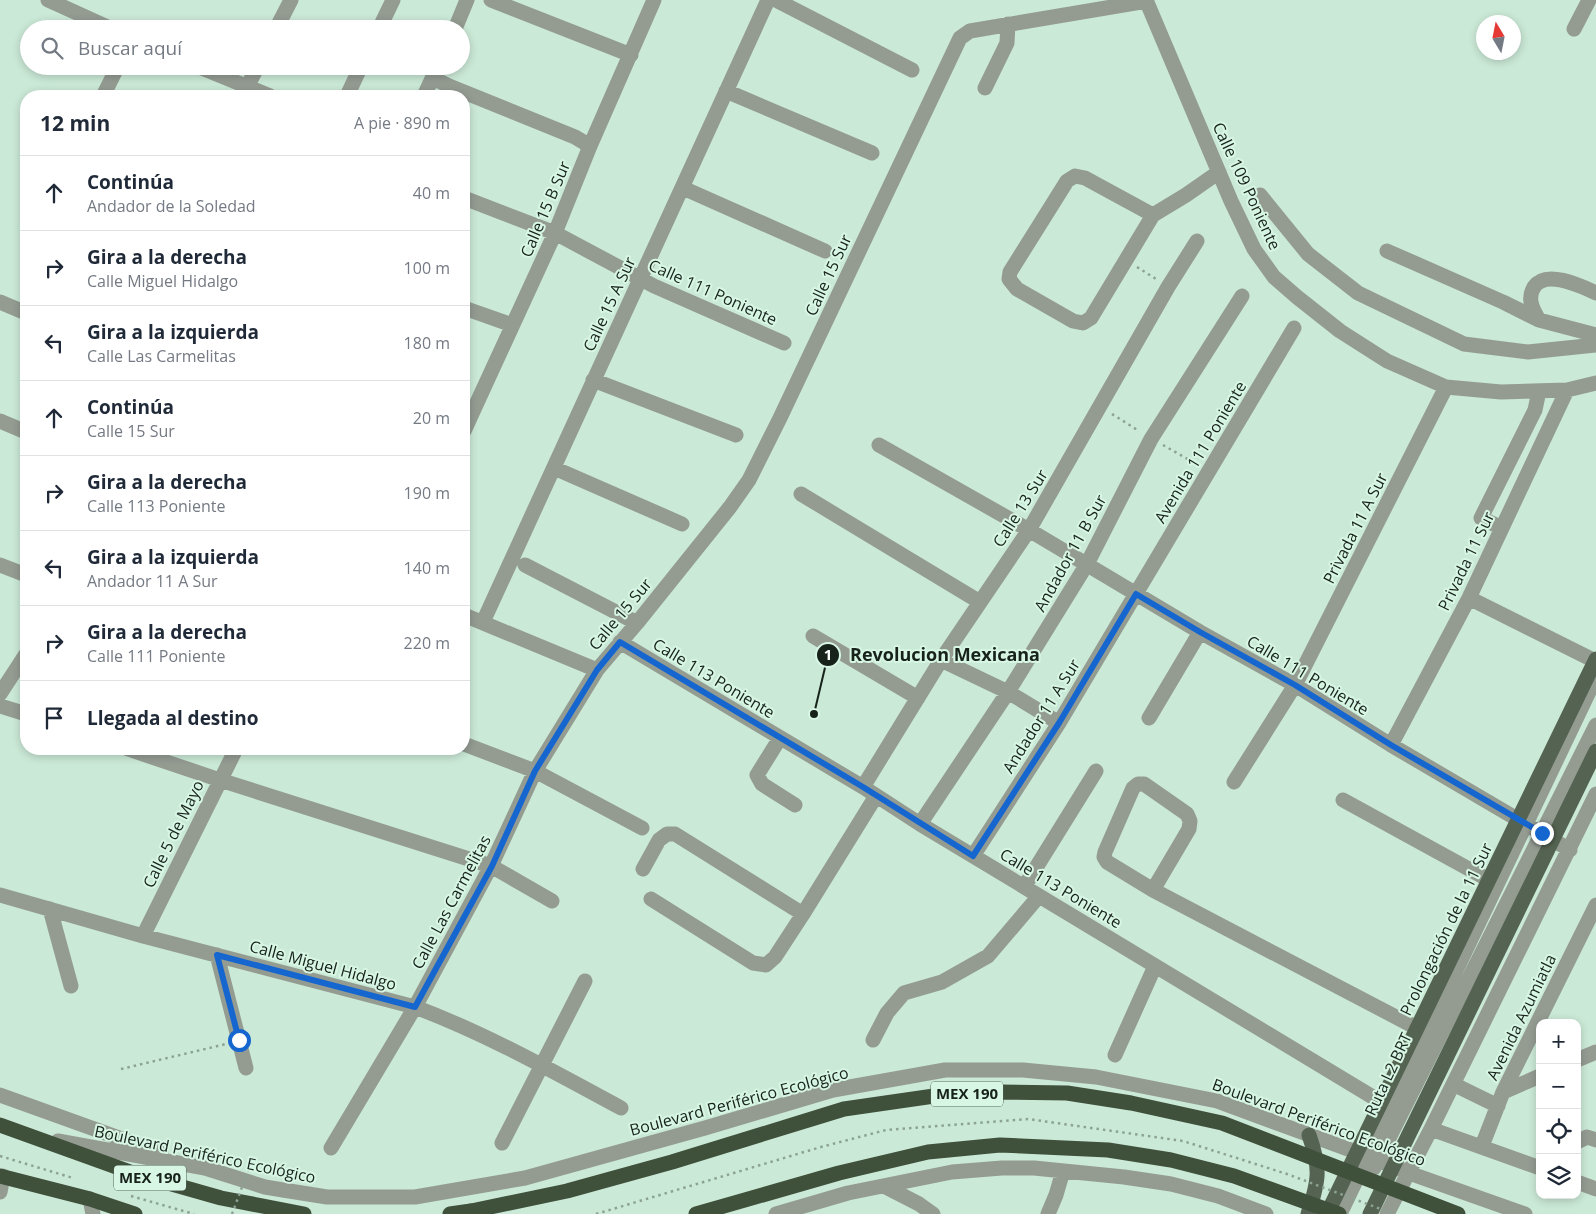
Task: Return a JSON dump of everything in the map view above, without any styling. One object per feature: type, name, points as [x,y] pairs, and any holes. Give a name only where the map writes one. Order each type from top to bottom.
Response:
[{"type":"highway","name":"MEX 190","points":[[450,1214],[567,1191],[672,1162],[844,1108],[934,1096],[998,1092],[1067,1093],[1131,1103],[1222,1124],[1458,1214]]},
{"type":"highway","name":"Boulevard Periférico Ecológico","points":[[0,1125],[133,1173],[221,1198],[304,1214]]},
{"type":"highway","points":[[696,1214],[838,1173],[910,1156],[928,1152],[1000,1145],[1108,1150],[1171,1160],[1234,1176],[1340,1214]]},
{"type":"highway","name":"MEX 190","points":[[1,1176],[90,1199],[135,1214]]},
{"type":"main road","name":"Prolongación de la 11 Sur","points":[[1327,1214],[1368,1156],[1381,1102],[1489,880],[1522,822],[1596,660]]},
{"type":"main road","points":[[1370,1214],[1547,836],[1596,751]]},
{"type":"main road","points":[[1308,1214],[1317,1186],[1317,1157],[1309,1135]]},
{"type":"street","points":[[48,0],[92,20]]},
{"type":"street","points":[[280,20],[290,0]]},
{"type":"street","points":[[383,20],[393,0]]},
{"type":"street","points":[[458,20],[467,0]]},
{"type":"street","points":[[492,0],[631,55]]},
{"type":"street","name":"Calle 15 B Sur","points":[[470,414],[555,233],[590,146],[654,0]]},
{"type":"street","name":"Calle 15 A Sur","points":[[483,622],[768,0]]},
{"type":"street","points":[[776,0],[912,70]]},
{"type":"street","points":[[1574,30],[1589,0]]},
{"type":"street","name":"Calle 15 Sur","points":[[597,670],[730,507],[749,480],[960,38],[970,30],[1147,1]]},
{"type":"street","name":"Calle 109 Poniente","points":[[1147,1],[1254,250],[1274,277],[1340,331],[1387,361],[1446,387],[1501,392],[1539,391],[1567,390],[1596,383]]},
{"type":"street","points":[[985,88],[1007,43],[1008,24]]},
{"type":"street","points":[[106,90],[114,75]]},
{"type":"street","points":[[218,75],[255,90]]},
{"type":"street","points":[[247,87],[253,75]]},
{"type":"street","points":[[350,90],[357,75]]},
{"type":"street","points":[[427,90],[434,75]]},
{"type":"street","points":[[439,75],[449,86],[458,90]]},
{"type":"street","points":[[726,91],[872,153]]},
{"type":"street","points":[[470,95],[590,146]]},
{"type":"street","points":[[1153,215],[1085,178],[1075,176],[1067,181],[1010,272],[1010,279],[1017,289],[1073,321],[1083,323],[1091,318],[1153,215],[1219,172]]},
{"type":"street","points":[[683,188],[825,251]]},
{"type":"street","points":[[1260,195],[1308,254],[1358,293],[1464,344],[1528,352],[1596,345]]},
{"type":"street","name":"Calle 111 Poniente","points":[[470,200],[555,233],[641,279],[784,343]]},
{"type":"street","name":"Calle 13 Sur","points":[[863,787],[941,660],[1029,530],[1168,287],[1197,241]]},
{"type":"street","points":[[1387,252],[1504,302],[1539,320],[1596,335]]},
{"type":"street","points":[[1539,320],[1531,303],[1531,293],[1537,283],[1548,279],[1569,281],[1596,293]]},
{"type":"street","name":"Andador 11 B Sur","points":[[920,824],[1008,692],[1087,564],[1151,439],[1242,296]]},
{"type":"street","points":[[0,302],[20,310]]},
{"type":"street","points":[[470,310],[512,325]]},
{"type":"street","name":"Avenida 111 Poniente","points":[[1136,594],[1294,328]]},
{"type":"street","points":[[593,380],[736,435]]},
{"type":"street","name":"Privada 11 A Sur","points":[[1234,782],[1295,685],[1446,387]]},
{"type":"street","name":"Privada 11 Sur","points":[[1391,745],[1469,598],[1567,390]]},
{"type":"street","points":[[1502,528],[1480,518],[1535,410],[1539,391]]},
{"type":"street","points":[[0,421],[20,429]]},
{"type":"street","name":"Calle 111 Poniente","points":[[879,445],[1029,530],[1200,632],[1295,685],[1391,745],[1570,850]]},
{"type":"street","points":[[554,468],[682,524]]},
{"type":"street","points":[[801,494],[980,602]]},
{"type":"street","points":[[0,565],[20,573]]},
{"type":"street","points":[[525,565],[637,622]]},
{"type":"street","name":"Andador 11 A Sur","points":[[973,856],[1059,723],[1136,594]]},
{"type":"street","points":[[1469,598],[1596,660]]},
{"type":"street","points":[[470,617],[597,670]]},
{"type":"street","points":[[1148,718],[1200,632]]},
{"type":"street","points":[[813,636],[918,698]]},
{"type":"street","name":"Calle 113 Poniente","points":[[620,642],[863,787],[920,824],[1381,1102]]},
{"type":"street","points":[[941,660],[1008,692],[1059,723]]},
{"type":"street","points":[[0,694],[20,663]]},
{"type":"street","name":"Calle Las Carmelitas","points":[[331,1148],[415,1007],[492,866],[535,771],[597,670]]},
{"type":"street","name":"Ruta L2 BRT","points":[[1340,1214],[1522,822],[1596,677]]},
{"type":"street","points":[[0,706],[20,712]]},
{"type":"street","name":"Ruta L2 BRT","points":[[1351,1214],[1368,1156],[1547,836],[1596,726]]},
{"type":"street","points":[[780,738],[757,775],[762,784],[795,805]]},
{"type":"street","points":[[470,746],[535,771],[642,828]]},
{"type":"street","points":[[146,755],[492,866],[552,901]]},
{"type":"street","name":"Calle 5 de Mayo","points":[[143,936],[233,755]]},
{"type":"street","points":[[1024,887],[1096,771]]},
{"type":"street","points":[[1153,890],[1189,829],[1190,821],[1187,814],[1144,784],[1138,784],[1133,788],[1104,857],[1107,862],[1153,890],[1417,1028]]},
{"type":"street","points":[[1387,1214],[1570,850],[1596,794]]},
{"type":"street","points":[[651,899],[753,963],[766,965],[775,957],[803,914],[876,796]]},
{"type":"street","points":[[1343,800],[1489,880]]},
{"type":"street","points":[[643,869],[659,840],[667,834],[675,834],[803,914]]},
{"type":"street","name":"Calle Miguel Hidalgo","points":[[0,895],[143,936],[415,1007],[542,1065],[621,1108]]},
{"type":"street","points":[[873,1040],[887,1013],[904,992],[942,982],[988,956],[1039,896]]},
{"type":"street","name":"Avenida Azumiatla","points":[[1482,1146],[1500,1099],[1596,905]]},
{"type":"street","points":[[50,909],[71,986]]},
{"type":"street","points":[[217,955],[246,1068]]},
{"type":"street","points":[[1115,1054],[1155,966]]},
{"type":"street","points":[[502,1142],[585,981]]},
{"type":"street","points":[[1581,1058],[1596,1052]]},
{"type":"street","name":"Boulevard Periférico Ecológico","points":[[39,1138],[205,1168],[265,1186],[327,1197],[415,1197],[525,1178],[833,1090],[945,1070],[1023,1070],[1096,1076],[1217,1101],[1525,1214]]},
{"type":"street","points":[[1453,1084],[1500,1099],[1536,1078]]},
{"type":"street","points":[[0,1095],[205,1168]]},
{"type":"street","points":[[1431,1129],[1536,1166]]},
{"type":"street","points":[[1581,1140],[1587,1137],[1596,1140]]},
{"type":"street","points":[[776,1214],[848,1193],[960,1171],[1026,1168],[1124,1177],[1171,1184],[1218,1196],[1266,1214]]},
{"type":"street","points":[[1048,1214],[1063,1171]]},
{"type":"street","points":[[0,1192],[1,1176]]},
{"type":"street","points":[[1581,1183],[1596,1189]]},
{"type":"street","points":[[884,1186],[920,1204],[933,1214]]},
{"type":"street","points":[[90,1199],[93,1214]]},
{"type":"path","points":[[1126,259],[1168,287]]},
{"type":"path","points":[[120,1069],[239,1040]]},
{"type":"path","points":[[232,1214],[251,1163],[265,1168]]},
{"type":"place","name":"Revolucion Mexicana","points":[[814,714]]},
{"type":"route","points":[[239,1040],[217,955],[415,1007],[492,866],[535,771],[597,670],[620,642],[863,787],[973,856],[1059,723],[1136,594],[1295,685],[1391,745],[1542,833]]}]
